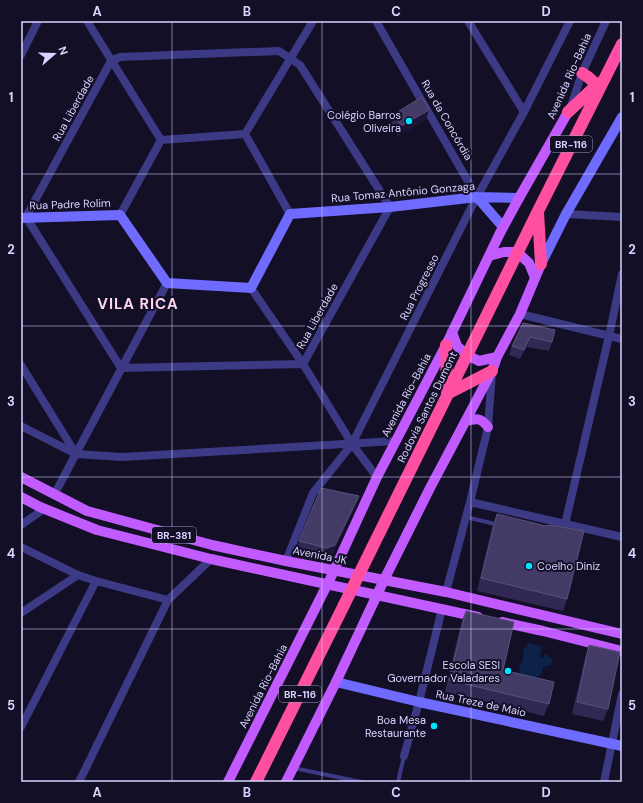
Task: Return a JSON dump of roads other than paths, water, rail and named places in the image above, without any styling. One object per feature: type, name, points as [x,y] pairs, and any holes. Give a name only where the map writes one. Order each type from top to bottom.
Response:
[{"type":"highway","name":"Rodovia Santos Dumont","points":[[256,782],[344,606],[601,81],[622,44]]},
{"type":"highway","points":[[568,112],[601,81],[582,73]]},
{"type":"highway","points":[[538,211],[542,264]]},
{"type":"highway","points":[[446,345],[447,394],[492,371]]},
{"type":"main road","name":"Avenida Rio-Bahia","points":[[228,782],[328,584],[395,441],[446,345],[519,198],[568,112]]},
{"type":"main road","points":[[489,256],[504,252],[518,252],[529,263],[535,278]]},
{"type":"main road","points":[[286,782],[430,488],[492,371],[497,357],[520,314],[542,264]]},
{"type":"main road","points":[[452,332],[458,346],[467,355],[479,361],[497,357]]},
{"type":"main road","points":[[466,421],[478,419],[484,422],[488,427]]},
{"type":"main road","name":"Avenida JK","points":[[21,477],[88,511],[212,545],[446,592],[622,634]]},
{"type":"main road","name":"BR-381","points":[[21,497],[44,509],[97,530],[211,559],[377,595]]},
{"type":"main road","points":[[377,595],[543,631],[622,651]]},
{"type":"street","points":[[21,55],[38,21]]},
{"type":"street","points":[[87,21],[161,140]]},
{"type":"street","points":[[245,134],[313,21]]},
{"type":"street","name":"Rua da Concórdia","points":[[376,21],[477,197],[504,227]]},
{"type":"street","points":[[468,21],[524,112]]},
{"type":"street","name":"Avenida Rio-Bahia","points":[[568,112],[582,73],[606,21]]},
{"type":"street","name":"Rua Progresso","points":[[286,561],[313,492],[352,444],[477,197],[524,112],[566,23]]},
{"type":"street","points":[[111,61],[120,57],[279,51],[300,65],[390,207]]},
{"type":"street","name":"Rua Liberdade","points":[[23,217],[111,61]]},
{"type":"street","points":[[542,264],[566,214],[622,117]]},
{"type":"street","points":[[161,140],[245,134]]},
{"type":"street","points":[[245,134],[290,214],[251,288]]},
{"type":"street","points":[[161,140],[120,215],[167,283]]},
{"type":"street","name":"Rua Tomaz Antônio Gonzaga","points":[[290,214],[390,207],[477,197],[519,198]]},
{"type":"street","name":"Rua Liberdade","points":[[121,368],[303,364],[390,207]]},
{"type":"street","points":[[566,214],[622,217]]},
{"type":"street","name":"Rua Padre Rolim","points":[[23,217],[120,215]]},
{"type":"street","points":[[23,217],[121,368]]},
{"type":"street","points":[[565,524],[622,274]]},
{"type":"street","points":[[167,283],[251,288]]},
{"type":"street","points":[[54,495],[167,283]]},
{"type":"street","points":[[251,288],[303,364],[352,444],[377,477]]},
{"type":"street","points":[[520,314],[622,339]]},
{"type":"street","points":[[21,365],[76,454]]},
{"type":"street","points":[[446,592],[488,427],[492,371]]},
{"type":"street","points":[[21,426],[76,454],[122,457],[395,441]]},
{"type":"street","points":[[470,502],[622,537]]},
{"type":"street","points":[[21,524],[44,509]]},
{"type":"street","points":[[21,548],[78,575],[168,600]]},
{"type":"street","points":[[79,782],[168,600],[211,559]]},
{"type":"street","points":[[21,613],[78,575]]},
{"type":"street","points":[[21,727],[96,581]]},
{"type":"street","points":[[404,756],[442,609]]},
{"type":"street","name":"Rua Treze de Maio","points":[[336,682],[419,702],[622,746]]},
{"type":"street","points":[[604,782],[622,694]]},
{"type":"lane","points":[[466,517],[504,526]]},
{"type":"lane","points":[[398,782],[404,756]]},
{"type":"lane","points":[[293,768],[360,782]]},
{"type":"water","points":[[528,643],[542,646],[540,656],[542,659],[545,654],[547,654],[552,659],[552,665],[543,667],[542,673],[537,677],[528,676],[519,672],[520,664],[522,663],[524,655],[524,648]]},
{"type":"place","name":"Colégio Barros Oliveira","points":[[409,121]]},
{"type":"place","name":"Coelho Diniz","points":[[529,566]]},
{"type":"place","name":"Escola SESI Governador Valadares","points":[[508,671]]},
{"type":"place","name":"Boa Mesa Restaurante","points":[[434,726]]},
{"type":"district","name":"VILA RICA","points":[[138,304]]}]
